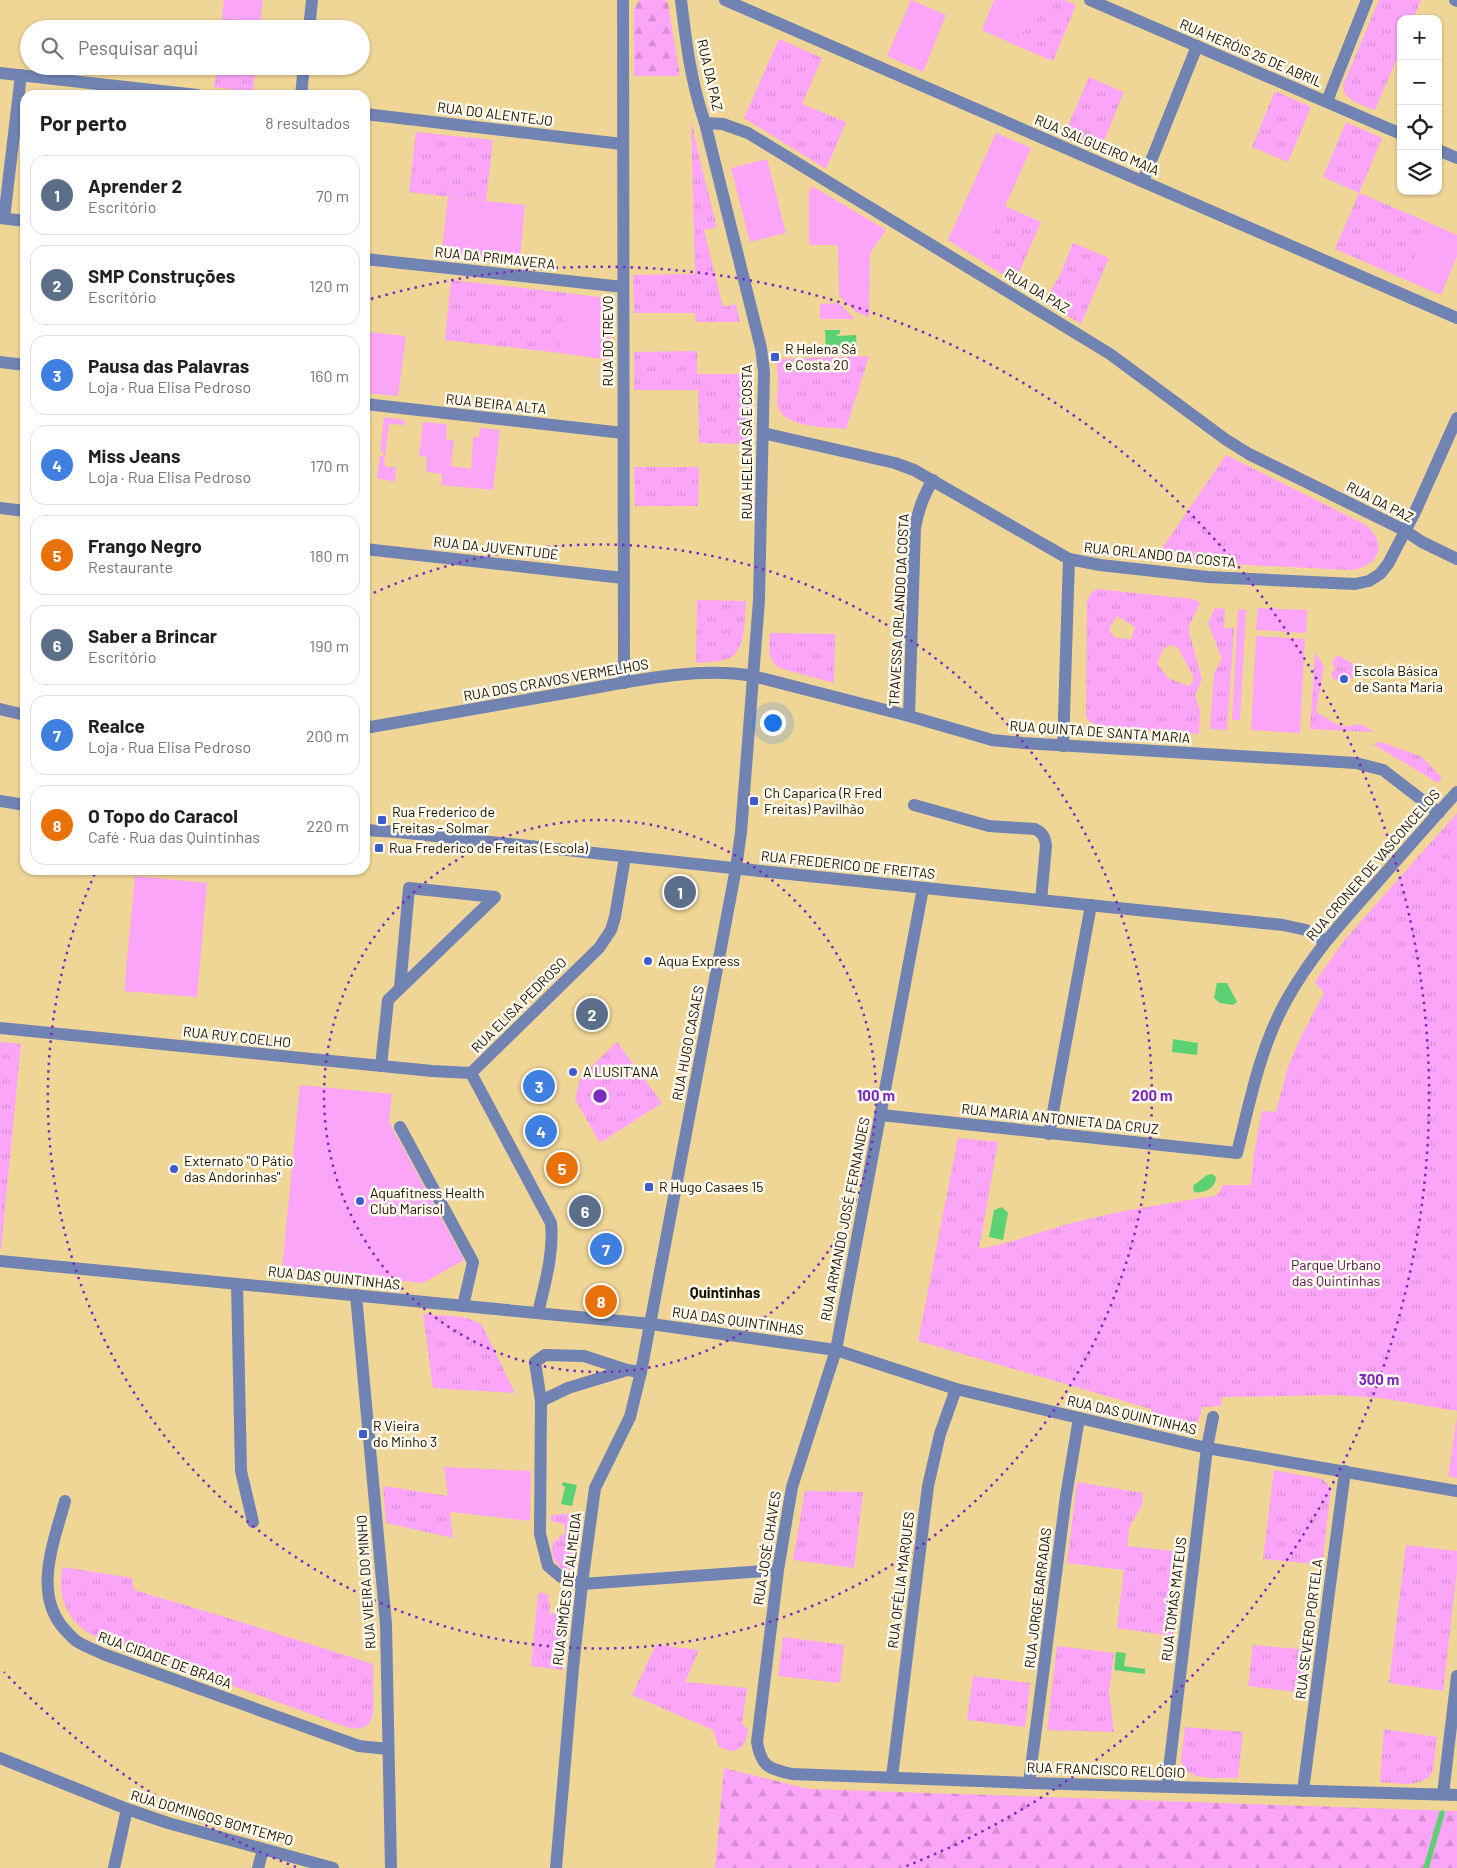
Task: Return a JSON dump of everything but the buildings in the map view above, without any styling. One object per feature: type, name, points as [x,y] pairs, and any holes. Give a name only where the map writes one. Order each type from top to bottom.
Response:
[{"type":"street","points":[[310,20],[312,0]]},
{"type":"street","name":"RUA DO TREVO","points":[[622,0],[624,683]]},
{"type":"street","name":"RUA DA PAZ","points":[[681,0],[690,71],[705,123],[724,124],[748,133],[1110,354],[1241,449],[1404,530],[1422,542],[1457,559]]},
{"type":"street","name":"RUA SALGUEIRO MAIA","points":[[725,0],[1457,318]]},
{"type":"street","name":"RUA HERÓIS 25 DE ABRIL","points":[[1090,0],[1397,132]]},
{"type":"street","points":[[1326,101],[1367,0]]},
{"type":"street","points":[[1143,181],[1197,46]]},
{"type":"street","points":[[0,73],[20,75]]},
{"type":"street","points":[[20,220],[2,218],[22,75],[152,90]]},
{"type":"street","points":[[301,90],[303,75]]},
{"type":"street","name":"RUA DO ALENTEJO","points":[[370,115],[622,144]]},
{"type":"street","name":"RUA HELENA SÁ E COSTA","points":[[705,123],[761,348],[764,372],[759,600],[752,676]]},
{"type":"street","points":[[1442,152],[1457,158]]},
{"type":"street","name":"RUA DA PRIMAVERA","points":[[370,260],[623,288]]},
{"type":"street","points":[[0,362],[20,364]]},
{"type":"street","name":"RUA BEIRA ALTA","points":[[370,405],[623,433]]},
{"type":"street","name":"RUA ORLANDO DA COSTA","points":[[763,433],[895,463],[933,480],[1069,559],[1100,565],[1208,578],[1355,584],[1380,574],[1388,564],[1415,512],[1457,418]]},
{"type":"street","name":"TRAVESSA ORLANDO DA COSTA","points":[[909,716],[915,528],[919,507],[925,492],[933,480]]},
{"type":"street","points":[[0,508],[20,510]]},
{"type":"street","name":"RUA DA JUVENTUDE","points":[[370,550],[623,578]]},
{"type":"street","points":[[1063,746],[1069,559]]},
{"type":"street","name":"RUA DOS CRAVOS VERMELHOS","points":[[370,727],[649,678],[714,673],[752,676]]},
{"type":"street","name":"RUA QUINTA DE SANTA MARIA","points":[[752,676],[909,716],[992,740],[1063,746],[1356,763],[1383,770],[1439,813]]},
{"type":"street","name":"RUA HUGO CASAES","points":[[651,1324],[736,868],[742,816],[752,676]]},
{"type":"street","points":[[0,709],[20,714]]},
{"type":"street","name":"RUA CRONER DE VASCONCELOS","points":[[1237,1153],[1258,1069],[1270,1035],[1286,1002],[1325,941],[1457,792]]},
{"type":"street","points":[[0,801],[20,804]]},
{"type":"street","points":[[914,805],[988,826],[1036,829],[1042,833],[1046,838],[1046,846],[1041,900]]},
{"type":"street","name":"RUA FREDERICO DE FREITAS","points":[[370,830],[1282,924],[1306,930],[1325,941]]},
{"type":"street","name":"RUA ELISA PEDROSO","points":[[538,1313],[550,1254],[551,1223],[471,1073],[599,948],[611,930],[615,917],[625,857]]},
{"type":"street","points":[[381,1066],[388,1000],[495,897],[410,888],[400,988]]},
{"type":"street","name":"RUA ARMANDO JOSÉ FERNANDES","points":[[836,1350],[923,888]]},
{"type":"street","points":[[1049,1134],[1091,905]]},
{"type":"street","name":"RUA RUY COELHO","points":[[0,1028],[381,1066],[471,1073]]},
{"type":"street","name":"RUA MARIA ANTONIETA DA CRUZ","points":[[880,1115],[1237,1153]]},
{"type":"street","points":[[400,1126],[473,1262],[463,1306]]},
{"type":"street","name":"RUA DAS QUINTINHAS","points":[[0,1262],[651,1324],[836,1350],[956,1389],[1207,1448],[1457,1491]]},
{"type":"street","points":[[238,1284],[241,1470],[253,1522]]},
{"type":"street","name":"RUA VIEIRA DO MINHO","points":[[356,1296],[386,1624],[391,1868]]},
{"type":"street","name":"RUA SIMÕES DE ALMEIDA","points":[[556,1868],[582,1584],[596,1488],[630,1417],[651,1324]]},
{"type":"street","name":"RUA JOSÉ CHAVES","points":[[760,1757],[757,1742],[778,1570],[792,1487],[836,1350]]},
{"type":"street","points":[[641,1372],[627,1370],[584,1356],[545,1355],[535,1362],[541,1401],[542,1435],[540,1534],[548,1566],[561,1577],[582,1584],[778,1570]]},
{"type":"street","points":[[541,1401],[568,1388],[627,1370]]},
{"type":"street","name":"RUA OFÉLIA MARQUES","points":[[892,1777],[928,1486],[940,1434],[956,1389]]},
{"type":"street","name":"RUA TOMÁS MATEUS","points":[[1167,1786],[1207,1448],[1213,1417]]},
{"type":"street","name":"RUA JORGE BARRADAS","points":[[1029,1783],[1066,1496],[1080,1418]]},
{"type":"street","name":"RUA SEVERO PORTELA","points":[[1304,1791],[1345,1471]]},
{"type":"street","name":"RUA CIDADE DE BRAGA","points":[[64,1501],[48,1567],[48,1598],[53,1613],[62,1627],[77,1642],[102,1654],[359,1746],[388,1749]]},
{"type":"street","points":[[1443,1794],[1457,1676]]},
{"type":"street","name":"RUA FRANCISCO RELÓGIO","points":[[760,1757],[773,1770],[792,1774],[1029,1783],[1457,1794]]},
{"type":"street","name":"RUA DOMINGOS BOMTEMPO","points":[[0,1759],[127,1809],[199,1833],[333,1868]]},
{"type":"street","points":[[114,1868],[127,1809]]},
{"type":"street","points":[[258,1868],[263,1850]]},
{"type":"green space","points":[[224,0],[263,0],[260,20],[222,18]]},
{"type":"green space","points":[[640,0],[664,0],[668,3],[680,76],[634,76],[634,11]]},
{"type":"green space","points":[[911,0],[946,15],[923,72],[887,56]]},
{"type":"green space","points":[[994,0],[1036,0],[1017,46],[982,30]]},
{"type":"green space","points":[[1036,0],[1064,0],[1076,5],[1053,61],[1017,46]]},
{"type":"green space","points":[[1379,0],[1421,0],[1415,15],[1397,15],[1397,58],[1375,110],[1350,99],[1346,95],[1343,85]]},
{"type":"green space","points":[[779,39],[822,58],[802,104],[846,122],[826,169],[744,118]]},
{"type":"green space","points":[[216,75],[255,75],[253,90],[214,87]]},
{"type":"green space","points":[[1089,77],[1124,92],[1101,148],[1065,133]]},
{"type":"green space","points":[[1275,91],[1311,107],[1288,162],[1252,147]]},
{"type":"green space","points":[[691,120],[717,227],[704,230],[723,307],[736,304],[740,322],[696,322],[695,313],[634,313],[633,275],[695,274]]},
{"type":"green space","points":[[1346,122],[1382,138],[1359,193],[1323,177]]},
{"type":"green space","points":[[416,132],[493,140],[486,201],[409,192]]},
{"type":"green space","points":[[996,133],[1031,148],[981,261],[948,240]]},
{"type":"green space","points":[[767,159],[786,233],[750,242],[731,168]]},
{"type":"green space","points":[[812,186],[886,230],[870,253],[869,317],[856,312],[839,296],[838,245],[811,245],[809,243],[809,192]]},
{"type":"green space","points":[[1359,193],[1430,223],[1406,280],[1335,249]]},
{"type":"green space","points":[[448,197],[525,205],[519,265],[441,256]]},
{"type":"green space","points":[[1005,206],[1041,222],[1015,282],[981,261]]},
{"type":"green space","points":[[1430,223],[1457,235],[1457,256],[1441,295],[1406,280]]},
{"type":"green space","points":[[1073,243],[1109,258],[1081,324],[1044,301],[1060,275]]},
{"type":"green space","points":[[451,280],[567,293],[560,353],[445,340]]},
{"type":"green space","points":[[567,293],[607,298],[611,311],[610,360],[560,353]]},
{"type":"green space","points":[[839,303],[855,319],[820,319],[820,304]]},
{"type":"green space","points":[[370,332],[406,336],[398,396],[370,393]]},
{"type":"green space","points":[[697,351],[697,374],[751,374],[749,444],[699,443],[698,390],[634,390],[634,352]]},
{"type":"green space","points":[[869,356],[846,429],[797,423],[782,414],[777,401],[777,359]]},
{"type":"green space","points":[[384,417],[405,420],[404,425],[389,424],[384,464],[387,467],[396,467],[395,482],[377,478],[380,456],[383,456],[383,451],[380,451]]},
{"type":"green space","points":[[423,422],[447,424],[446,439],[454,440],[451,466],[471,469],[473,437],[479,437],[480,428],[500,430],[493,490],[441,485],[442,474],[426,472],[427,457],[419,456]]},
{"type":"green space","points":[[1226,455],[1364,524],[1377,538],[1378,553],[1374,559],[1360,568],[1350,570],[1208,563],[1156,557]]},
{"type":"green space","points":[[634,467],[699,467],[698,506],[635,506]]},
{"type":"green space","points":[[1097,589],[1193,599],[1200,603],[1189,626],[1202,679],[1195,695],[1200,711],[1199,734],[1100,727],[1090,722],[1086,717],[1087,601],[1091,593]],"holes":[[[1117,616],[1135,627],[1131,639],[1116,638],[1110,632],[1110,627]],[[1171,645],[1178,648],[1193,676],[1193,681],[1188,686],[1168,678],[1157,663],[1164,648]]]},
{"type":"green space","points":[[697,600],[746,601],[741,642],[738,650],[727,659],[696,663]]},
{"type":"green space","points":[[1215,608],[1225,609],[1224,628],[1234,628],[1227,730],[1210,729],[1214,673],[1222,659],[1208,623]]},
{"type":"green space","points":[[1258,608],[1307,610],[1306,633],[1256,630]]},
{"type":"green space","points":[[1238,609],[1246,610],[1240,720],[1232,720]]},
{"type":"green space","points":[[770,633],[835,634],[834,683],[779,668],[772,660],[769,648]]},
{"type":"green space","points":[[1256,636],[1305,639],[1300,733],[1251,730]]},
{"type":"green space","points":[[1315,653],[1324,666],[1316,712],[1342,727],[1360,724],[1374,732],[1310,729]]},
{"type":"green space","points":[[1338,655],[1353,664],[1363,663],[1356,678],[1334,680],[1331,674],[1335,668],[1332,662]]},
{"type":"green space","points":[[1381,742],[1422,757],[1442,778],[1438,783],[1373,744]]},
{"type":"green space","name":"Parque Urbano das Quintinhas","points":[[1457,813],[1457,1411],[1380,1398],[1334,1395],[1222,1397],[1221,1406],[1202,1407],[1200,1417],[1194,1429],[1185,1432],[1161,1427],[1151,1409],[918,1341],[958,1138],[998,1142],[979,1249],[1104,1215],[1214,1196],[1219,1193],[1223,1185],[1251,1185],[1254,1154],[1262,1111],[1276,1112],[1288,1067],[1324,993],[1315,982],[1346,938]]},
{"type":"green space","points":[[135,876],[207,883],[197,997],[124,991]]},
{"type":"green space","points":[[0,1042],[21,1044],[1,1249],[0,1249]]},
{"type":"green space","points":[[617,1042],[662,1103],[600,1143],[575,1099],[581,1076]]},
{"type":"green space","name":"Aquafitness Health Club Marisol","points":[[300,1085],[392,1094],[389,1122],[464,1260],[423,1283],[282,1269]]},
{"type":"green space","points":[[423,1314],[462,1317],[482,1325],[515,1393],[433,1388]]},
{"type":"green space","points":[[1457,1417],[1457,1478],[1448,1476]]},
{"type":"green space","points":[[444,1467],[531,1471],[530,1521],[450,1512]]},
{"type":"green space","points":[[1274,1470],[1323,1479],[1331,1488],[1322,1565],[1263,1559]]},
{"type":"green space","points":[[1077,1482],[1143,1493],[1142,1505],[1129,1528],[1127,1546],[1183,1552],[1173,1636],[1117,1628],[1124,1570],[1067,1563]]},
{"type":"green space","points":[[383,1486],[448,1496],[453,1538],[386,1523]]},
{"type":"green space","points":[[805,1491],[863,1492],[854,1568],[793,1560]]},
{"type":"green space","points":[[578,1513],[569,1574],[557,1564],[553,1557],[553,1542],[559,1539],[559,1536],[565,1534],[565,1526],[551,1521],[551,1515]]},
{"type":"green space","points":[[1406,1545],[1457,1551],[1457,1571],[1443,1691],[1389,1683]]},
{"type":"green space","points":[[63,1567],[132,1578],[134,1590],[373,1664],[373,1710],[371,1721],[363,1728],[349,1728],[92,1635],[76,1622],[65,1606],[61,1588]]},
{"type":"green space","points":[[541,1592],[548,1595],[549,1615],[554,1613],[555,1608],[563,1605],[566,1597],[572,1597],[563,1670],[531,1666],[538,1595]]},
{"type":"green space","points":[[783,1637],[844,1645],[840,1683],[778,1676]]},
{"type":"green space","points":[[656,1645],[699,1650],[685,1682],[747,1688],[742,1724],[748,1729],[745,1741],[739,1749],[730,1751],[718,1746],[713,1730],[632,1695]]},
{"type":"green space","points":[[1253,1645],[1311,1650],[1305,1693],[1248,1686]]},
{"type":"green space","points":[[1057,1646],[1114,1653],[1109,1692],[1114,1732],[1047,1730]]},
{"type":"green space","points":[[973,1676],[1030,1683],[1025,1727],[967,1720]]},
{"type":"green space","points":[[1185,1727],[1243,1732],[1238,1778],[1195,1776],[1188,1772],[1183,1767],[1181,1760]]},
{"type":"green space","points":[[1384,1729],[1437,1737],[1433,1771],[1429,1777],[1410,1784],[1380,1782]]},
{"type":"green space","points":[[724,1768],[809,1789],[1457,1811],[1457,1868],[715,1868]]},
{"type":"shaded area","points":[[825,330],[840,330],[840,334],[837,334],[837,336],[856,335],[857,351],[826,352]]},
{"type":"shaded area","points":[[1217,983],[1227,983],[1237,1002],[1233,1005],[1220,1003],[1214,998]]},
{"type":"shaded area","points":[[1173,1039],[1198,1043],[1197,1055],[1172,1052]]},
{"type":"shaded area","points":[[1212,1174],[1216,1177],[1212,1187],[1205,1191],[1194,1192],[1194,1185],[1207,1175]]},
{"type":"shaded area","points":[[1002,1207],[1008,1213],[1003,1240],[989,1237],[994,1210]]},
{"type":"shaded area","points":[[563,1482],[577,1485],[572,1506],[561,1504],[565,1487],[562,1485]]},
{"type":"shaded area","points":[[1116,1652],[1126,1653],[1124,1666],[1145,1669],[1145,1674],[1114,1670]]},
{"type":"waterway","points":[[1426,1868],[1442,1813]]},
{"type":"place","name":"R Helena Sá e Costa 20","points":[[775,357]]},
{"type":"place","name":"Escola Básica de Santa Maria","points":[[1344,679]]},
{"type":"place","name":"Ch Caparica (R Fred Freitas) Pavilhão","points":[[754,801]]},
{"type":"place","name":"Rua Frederico de Freitas - Solmar","points":[[382,820]]},
{"type":"place","name":"Rua Frederico de Freitas (Escola)","points":[[379,848]]},
{"type":"place","name":"Aprender 2","points":[[680,892]]},
{"type":"place","name":"Aqua Express","points":[[648,961]]},
{"type":"place","name":"SMP Construções","points":[[592,1014]]},
{"type":"place","name":"A LUSIT'ANA","points":[[573,1072]]},
{"type":"place","name":"Pausa das Palavras","points":[[539,1086]]},
{"type":"place","name":"Miss Jeans","points":[[541,1131]]},
{"type":"place","name":"Frango Negro","points":[[562,1168]]},
{"type":"place","name":"Externato \"O Pátio das Andorinhas\"","points":[[174,1169]]},
{"type":"place","name":"R Hugo Casaes 15","points":[[649,1187]]},
{"type":"place","name":"Aquafitness Health Club Marisol","points":[[360,1201]]},
{"type":"place","name":"Saber a Brincar","points":[[585,1211]]},
{"type":"place","name":"Realce","points":[[606,1249]]},
{"type":"place","name":"O Topo do Caracol","points":[[601,1301]]},
{"type":"place","name":"R Vieira do Minho 3","points":[[363,1434]]},
{"type":"district","name":"Quintinhas","points":[[725,1293]]}]
